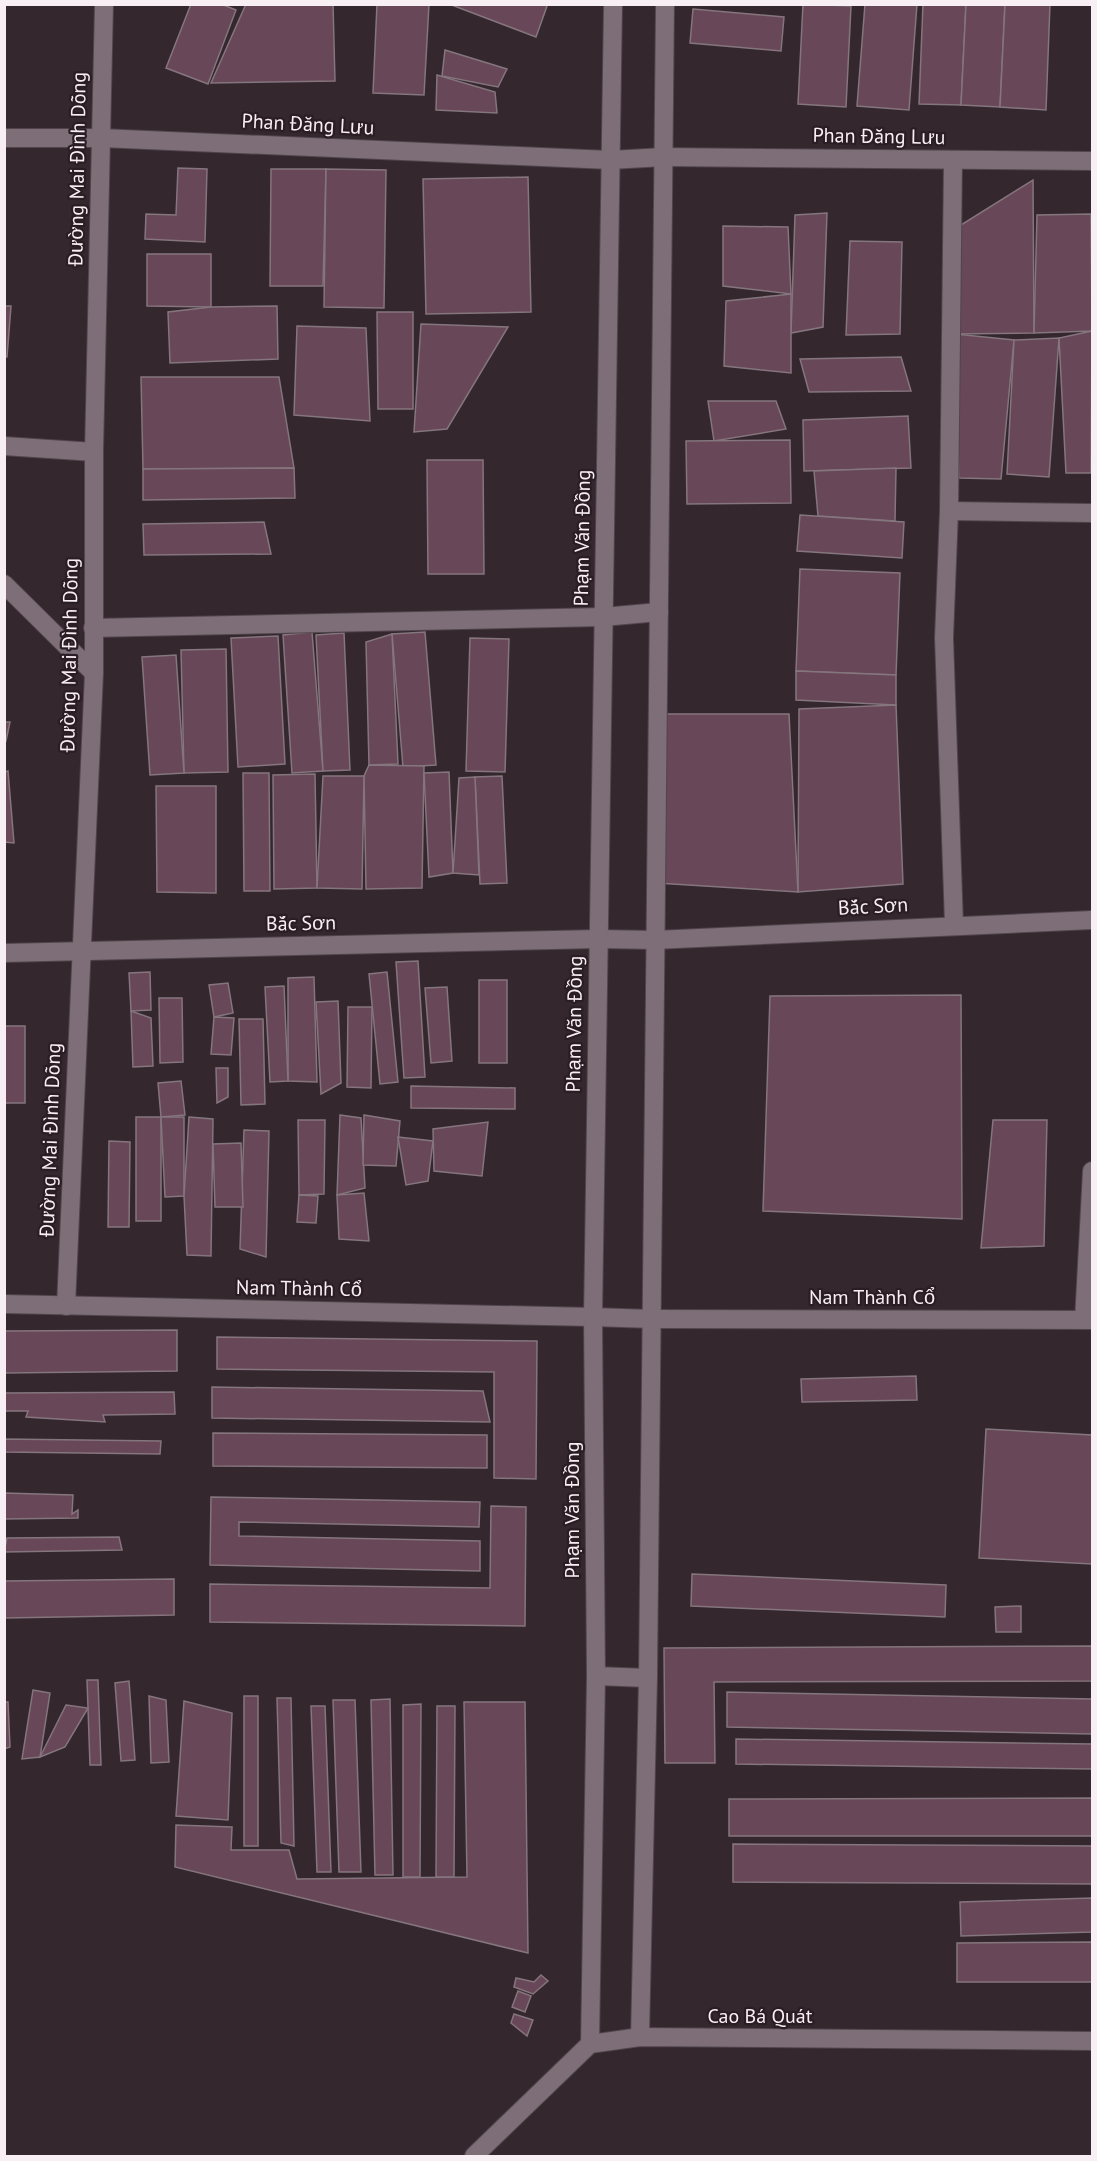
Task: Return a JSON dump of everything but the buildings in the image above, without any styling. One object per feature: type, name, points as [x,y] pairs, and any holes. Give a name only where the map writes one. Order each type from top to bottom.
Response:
[{"type":"street","name":"Đường Mai Đình Dõng","points":[[66,1306],[94,673],[94,452],[104,4]]},
{"type":"street","name":"Phạm Văn Đồng","points":[[590,2044],[596,1676],[593,1317],[613,4]]},
{"type":"street","points":[[640,2037],[648,1678],[665,4]]},
{"type":"street","name":"Phan Đăng Lưu","points":[[4,138],[100,138],[610,160],[664,157],[1092,161]]},
{"type":"street","points":[[953,160],[949,511],[944,638],[954,924]]},
{"type":"street","points":[[4,446],[94,452]]},
{"type":"street","points":[[949,511],[1092,513]]},
{"type":"street","points":[[4,584],[94,673]]},
{"type":"street","points":[[93,628],[603,617],[659,612]]},
{"type":"street","name":"Bắc Sơn","points":[[4,953],[598,939],[655,940],[954,924],[1092,920]]},
{"type":"street","points":[[1088,1320],[1092,1171]]},
{"type":"street","name":"Nam Thành Cổ","points":[[4,1304],[652,1319],[1088,1320]]},
{"type":"street","points":[[596,1676],[648,1678]]},
{"type":"street","name":"Cao Bá Quát","points":[[590,2044],[640,2037],[1092,2041]]},
{"type":"street","points":[[474,2157],[590,2044]]}]
